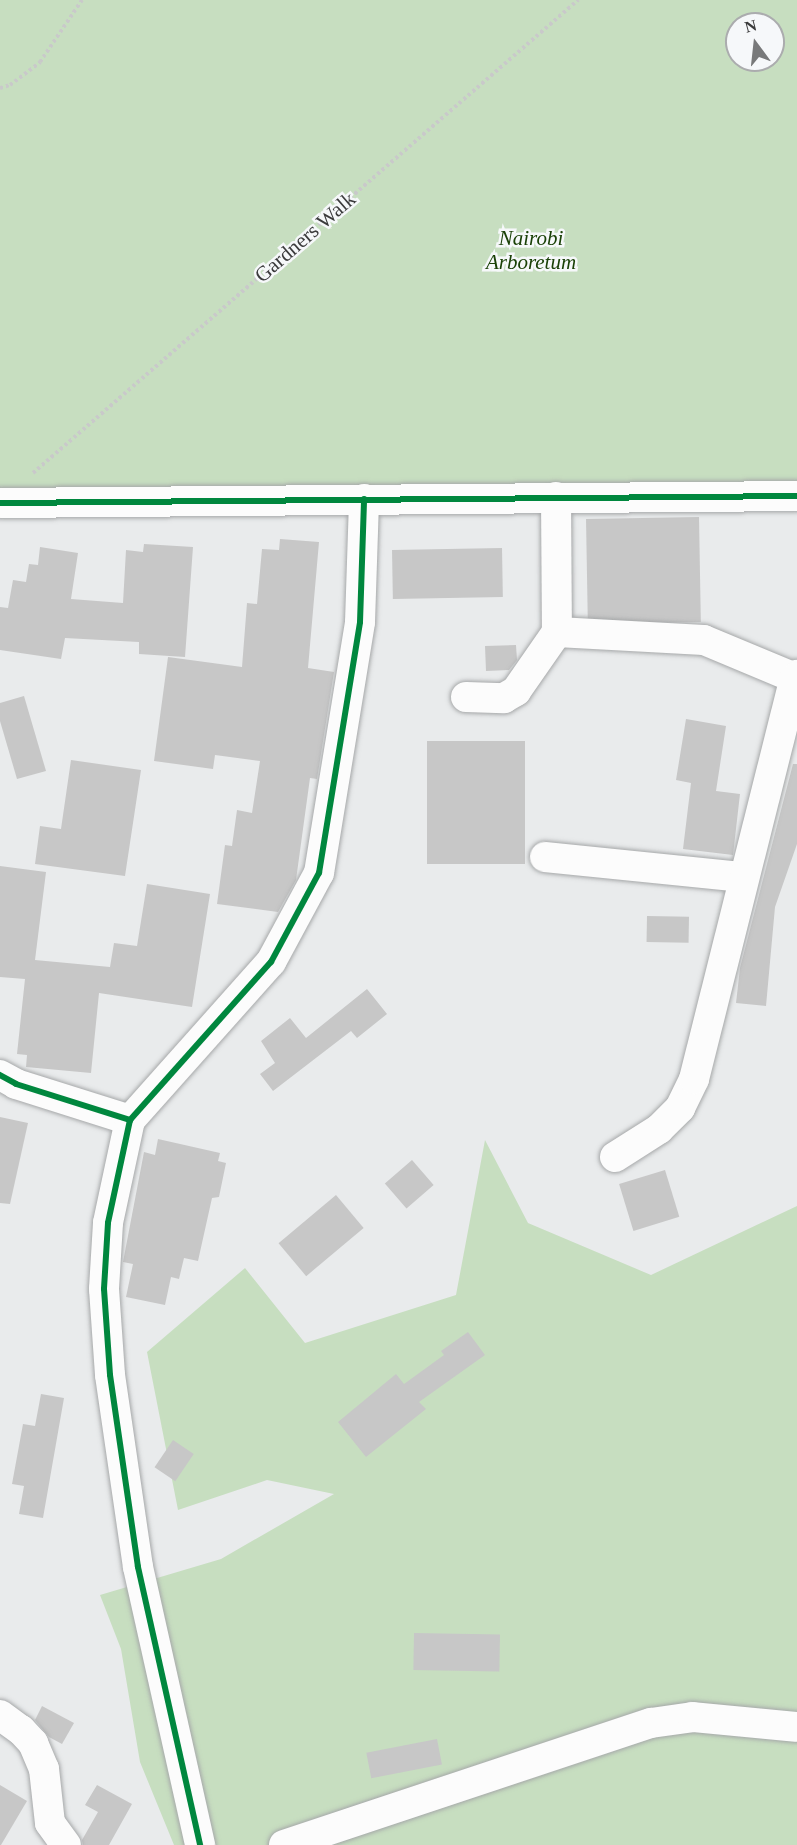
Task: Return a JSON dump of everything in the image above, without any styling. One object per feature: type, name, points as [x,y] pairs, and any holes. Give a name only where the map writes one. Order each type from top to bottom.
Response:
[{"type":"street","points":[[0,503],[797,496]]},
{"type":"street","points":[[466,697],[504,698],[516,692],[556,632],[555,497]]},
{"type":"street","points":[[200,1845],[138,1567],[110,1375],[104,1289],[108,1223],[130,1120],[271,962],[319,873],[360,621],[364,499]]},
{"type":"street","points":[[556,632],[704,640],[796,676],[743,878],[694,1079],[680,1108],[660,1129],[615,1157]]},
{"type":"street","points":[[544,857],[743,878]]},
{"type":"street","points":[[0,1075],[16,1084],[130,1120]]},
{"type":"street","points":[[0,1715],[21,1730],[33,1743],[44,1769],[50,1823],[66,1845]]},
{"type":"street","points":[[284,1845],[651,1723],[693,1718],[797,1727]]},
{"type":"path","points":[[0,88],[10,85],[40,62],[82,0]]},
{"type":"green space","name":"Nairobi Arboretum","points":[[0,0],[797,0],[797,503],[0,495]]},
{"type":"green space","points":[[485,1140],[528,1223],[651,1275],[797,1206],[797,1845],[174,1845],[140,1762],[121,1649],[100,1595],[221,1559],[334,1494],[267,1480],[178,1510],[147,1352],[245,1268],[305,1343],[456,1295]]},
{"type":"building","points":[[699,517],[701,622],[588,624],[586,519]]},
{"type":"building","points":[[280,539],[319,542],[308,668],[334,672],[317,779],[310,778],[296,880],[278,912],[217,904],[225,845],[232,846],[237,810],[252,813],[260,761],[215,755],[213,769],[154,761],[168,657],[242,667],[247,603],[257,604],[262,549],[279,550]]},
{"type":"building","points":[[144,544],[193,547],[185,657],[139,654],[139,642],[65,638],[61,659],[0,650],[0,607],[8,608],[13,580],[26,582],[29,564],[38,565],[40,547],[78,553],[71,599],[123,603],[126,550],[143,552]]},
{"type":"building","points":[[502,548],[503,597],[393,599],[392,550]]},
{"type":"building","points":[[516,645],[517,660],[509,670],[486,671],[485,646]]},
{"type":"building","points":[[24,696],[46,771],[17,779],[0,721],[0,703]]},
{"type":"building","points":[[686,719],[726,726],[716,791],[740,794],[733,855],[683,849],[691,783],[676,780]]},
{"type":"building","points":[[427,741],[525,741],[525,864],[427,864]]},
{"type":"building","points":[[71,760],[141,770],[125,876],[35,864],[40,826],[61,829]]},
{"type":"building","points":[[793,764],[797,764],[797,844],[775,907],[766,1006],[736,1003],[740,968]]},
{"type":"building","points":[[0,866],[46,872],[35,960],[110,967],[114,943],[137,946],[147,884],[210,894],[192,1007],[99,993],[91,1073],[26,1067],[27,1055],[17,1054],[25,979],[0,977]]},
{"type":"building","points":[[647,916],[689,917],[689,943],[647,942]]},
{"type":"building","points":[[367,989],[387,1014],[357,1038],[351,1031],[273,1091],[260,1074],[275,1063],[261,1041],[290,1018],[306,1038]]},
{"type":"building","points":[[0,1117],[28,1123],[10,1204],[0,1203]]},
{"type":"building","points":[[158,1139],[220,1153],[218,1161],[226,1163],[219,1197],[212,1198],[198,1261],[184,1258],[179,1279],[171,1277],[165,1305],[126,1297],[133,1264],[123,1262],[144,1152],[155,1155]]},
{"type":"building","points":[[412,1160],[434,1185],[406,1209],[385,1184]]},
{"type":"building","points":[[665,1170],[679,1217],[633,1231],[619,1184]]},
{"type":"building","points":[[336,1195],[364,1228],[306,1276],[279,1243]]},
{"type":"building","points":[[468,1332],[485,1355],[419,1402],[426,1409],[366,1457],[338,1422],[396,1374],[404,1384],[444,1355],[441,1351]]},
{"type":"building","points":[[41,1394],[64,1398],[43,1518],[19,1514],[24,1486],[12,1484],[23,1424],[35,1426]]},
{"type":"building","points":[[173,1440],[194,1454],[175,1481],[155,1467]]},
{"type":"building","points":[[414,1633],[500,1635],[499,1671],[413,1670]]},
{"type":"building","points":[[42,1706],[74,1723],[62,1744],[49,1737],[35,1720]]},
{"type":"building","points":[[437,1739],[442,1765],[371,1778],[366,1753]]},
{"type":"building","points":[[0,1785],[27,1801],[1,1845],[0,1845]]},
{"type":"building","points":[[97,1785],[132,1804],[109,1845],[83,1845],[82,1840],[98,1812],[85,1805]]},
{"type":"cycle path","points":[[0,503],[797,496]]},
{"type":"cycle path","points":[[130,1120],[271,962],[319,873],[360,622],[364,499]]},
{"type":"cycle path","points":[[0,1075],[16,1084],[130,1120],[108,1223],[104,1289],[110,1375],[138,1567],[200,1845]]}]
